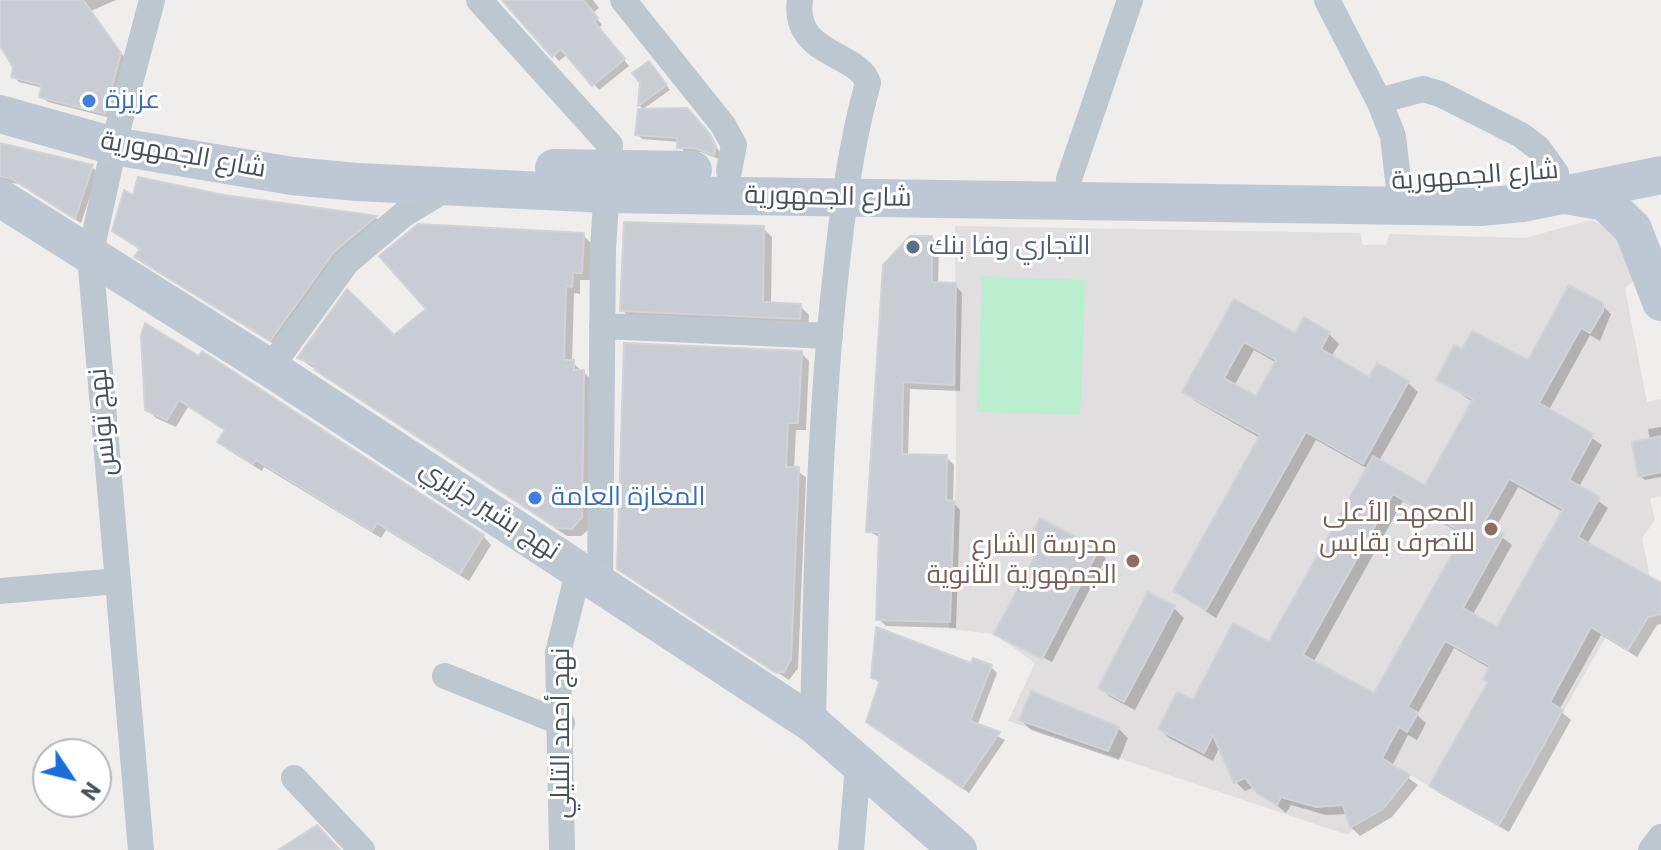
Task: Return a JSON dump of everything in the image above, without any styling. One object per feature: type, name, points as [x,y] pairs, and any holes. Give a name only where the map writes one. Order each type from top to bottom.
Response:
[{"type":"main road","name":"شارع الجمهورية","points":[[0,93],[116,137],[278,155],[505,168],[608,181],[1400,195]]},
{"type":"main road","name":"شارع الجمهورية","points":[[0,114],[292,176],[449,187],[608,181],[729,171],[845,187],[1069,179],[1400,195],[1509,205],[1558,184],[1657,174]]},
{"type":"main road","points":[[1558,184],[1605,202],[1633,229],[1660,281]]},
{"type":"main road","name":"نهج بشير جزيري","points":[[0,198],[270,368],[813,724],[958,850]]},
{"type":"street","name":"نهج تونس","points":[[141,850],[90,256],[116,137],[152,0]]},
{"type":"street","name":"نهج أحمد التليلي","points":[[479,0],[604,135],[612,156],[608,181],[589,577],[558,653],[562,723],[562,850]]},
{"type":"street","points":[[623,0],[723,125],[734,145],[729,171]]},
{"type":"street","points":[[800,0],[798,13],[813,40],[868,78],[845,187],[830,336],[821,457],[813,724]]},
{"type":"street","points":[[1069,179],[1130,0]]},
{"type":"street","points":[[1327,0],[1379,101],[1393,136],[1400,195]]},
{"type":"street","points":[[1379,101],[1423,89],[1440,94],[1521,135],[1538,148],[1558,184]]},
{"type":"street","points":[[270,368],[347,262],[404,214],[449,187]]},
{"type":"street","points":[[602,326],[830,336]]},
{"type":"street","points":[[0,591],[118,581]]},
{"type":"street","points":[[445,676],[562,723]]},
{"type":"street","points":[[851,850],[858,765]]},
{"type":"street","points":[[294,778],[362,850]]},
{"type":"street","points":[[1651,850],[1661,837]]},
{"type":"shaded area","name":"مدرسة الشارع الجمهورية الثانوية","points":[[1591,220],[1621,234],[1638,276],[1625,289],[1647,402],[1661,399],[1661,496],[1650,499],[1655,520],[1642,538],[1658,615],[1637,619],[1621,610],[1499,825],[1410,775],[1383,809],[1356,826],[1348,835],[1008,721],[1035,663],[994,634],[949,629],[956,481],[955,226],[1360,233],[1363,245],[1386,245],[1389,234],[1525,238]]},
{"type":"green space","points":[[982,276],[1086,280],[1080,415],[977,412]]},
{"type":"building","points":[[0,0],[83,0],[121,53],[105,114],[39,97],[42,85],[11,77],[13,67],[0,46]]},
{"type":"building","points":[[502,0],[583,0],[598,18],[594,22],[625,59],[592,86],[561,49],[552,57]]},
{"type":"building","points":[[649,61],[667,85],[638,106],[640,83],[632,73]]},
{"type":"building","points":[[687,108],[710,134],[716,146],[714,155],[694,148],[677,148],[677,138],[635,135],[638,109]]},
{"type":"building","points":[[0,143],[93,165],[75,219],[12,179],[0,176]]},
{"type":"building","points":[[138,177],[224,195],[377,216],[334,252],[270,341],[134,257],[140,249],[112,231],[124,190],[133,195]]},
{"type":"building","points":[[624,222],[764,226],[763,302],[801,304],[800,319],[620,311]]},
{"type":"building","points":[[418,224],[584,233],[582,273],[573,273],[572,287],[566,286],[564,360],[574,360],[574,370],[584,370],[582,517],[572,529],[557,528],[315,370],[313,364],[297,358],[347,289],[394,335],[426,309],[379,256]]},
{"type":"building","points":[[910,236],[932,236],[932,282],[956,283],[954,385],[903,382],[902,454],[947,455],[946,500],[954,501],[950,622],[876,620],[879,532],[866,532],[883,265]]},
{"type":"building","points":[[1569,285],[1603,303],[1603,311],[1590,333],[1581,328],[1539,403],[1594,434],[1569,480],[1600,497],[1578,537],[1661,583],[1661,614],[1648,617],[1628,650],[1591,627],[1550,702],[1563,710],[1499,825],[1429,786],[1488,682],[1483,679],[1490,666],[1445,641],[1408,707],[1418,713],[1407,732],[1399,727],[1382,758],[1410,775],[1383,809],[1350,828],[1343,805],[1316,807],[1281,797],[1277,805],[1258,794],[1245,778],[1234,783],[1213,735],[1204,753],[1158,729],[1177,692],[1193,700],[1233,623],[1269,642],[1373,456],[1425,485],[1473,399],[1436,380],[1454,345],[1462,349],[1472,331],[1528,360]],"holes":[[[1509,479],[1563,509],[1497,627],[1463,608],[1504,534],[1484,523]],[[1393,494],[1464,533],[1374,693],[1303,655]]]},
{"type":"building","points":[[1234,299],[1295,333],[1304,317],[1330,332],[1321,349],[1369,377],[1377,363],[1409,381],[1363,464],[1306,432],[1206,610],[1173,591],[1260,435],[1182,392]],"holes":[[[1244,342],[1276,360],[1256,396],[1224,378]]]},
{"type":"building","points":[[145,323],[199,356],[202,351],[484,535],[460,574],[377,523],[372,531],[256,460],[253,464],[217,442],[225,430],[179,400],[167,420],[145,410],[141,335]]},
{"type":"building","points":[[624,343],[802,351],[798,423],[788,423],[786,467],[799,467],[791,659],[784,672],[776,673],[617,569]]},
{"type":"building","points":[[1661,436],[1661,472],[1638,477],[1632,442]]},
{"type":"building","points":[[1040,518],[1099,549],[1042,659],[994,634],[1035,556],[1023,550]]},
{"type":"building","points":[[1148,592],[1175,606],[1124,702],[1098,688]]},
{"type":"building","points":[[876,627],[971,663],[973,658],[992,665],[970,721],[1000,732],[962,788],[866,722],[880,680],[871,678]]},
{"type":"building","points":[[1031,691],[1119,727],[1108,751],[1019,720]]},
{"type":"building","points":[[317,825],[340,850],[278,850]]},
{"type":"place","name":"عزيزة","points":[[89,101]]},
{"type":"place","name":"التجاري وفا بنك","points":[[913,247]]},
{"type":"place","name":"المغازة العامة","points":[[535,498]]},
{"type":"place","name":"المعهد الأعلى للتصرف بقابس","points":[[1491,529]]},
{"type":"place","name":"مدرسة الشارع الجمهورية الثانوية","points":[[1133,561]]}]
